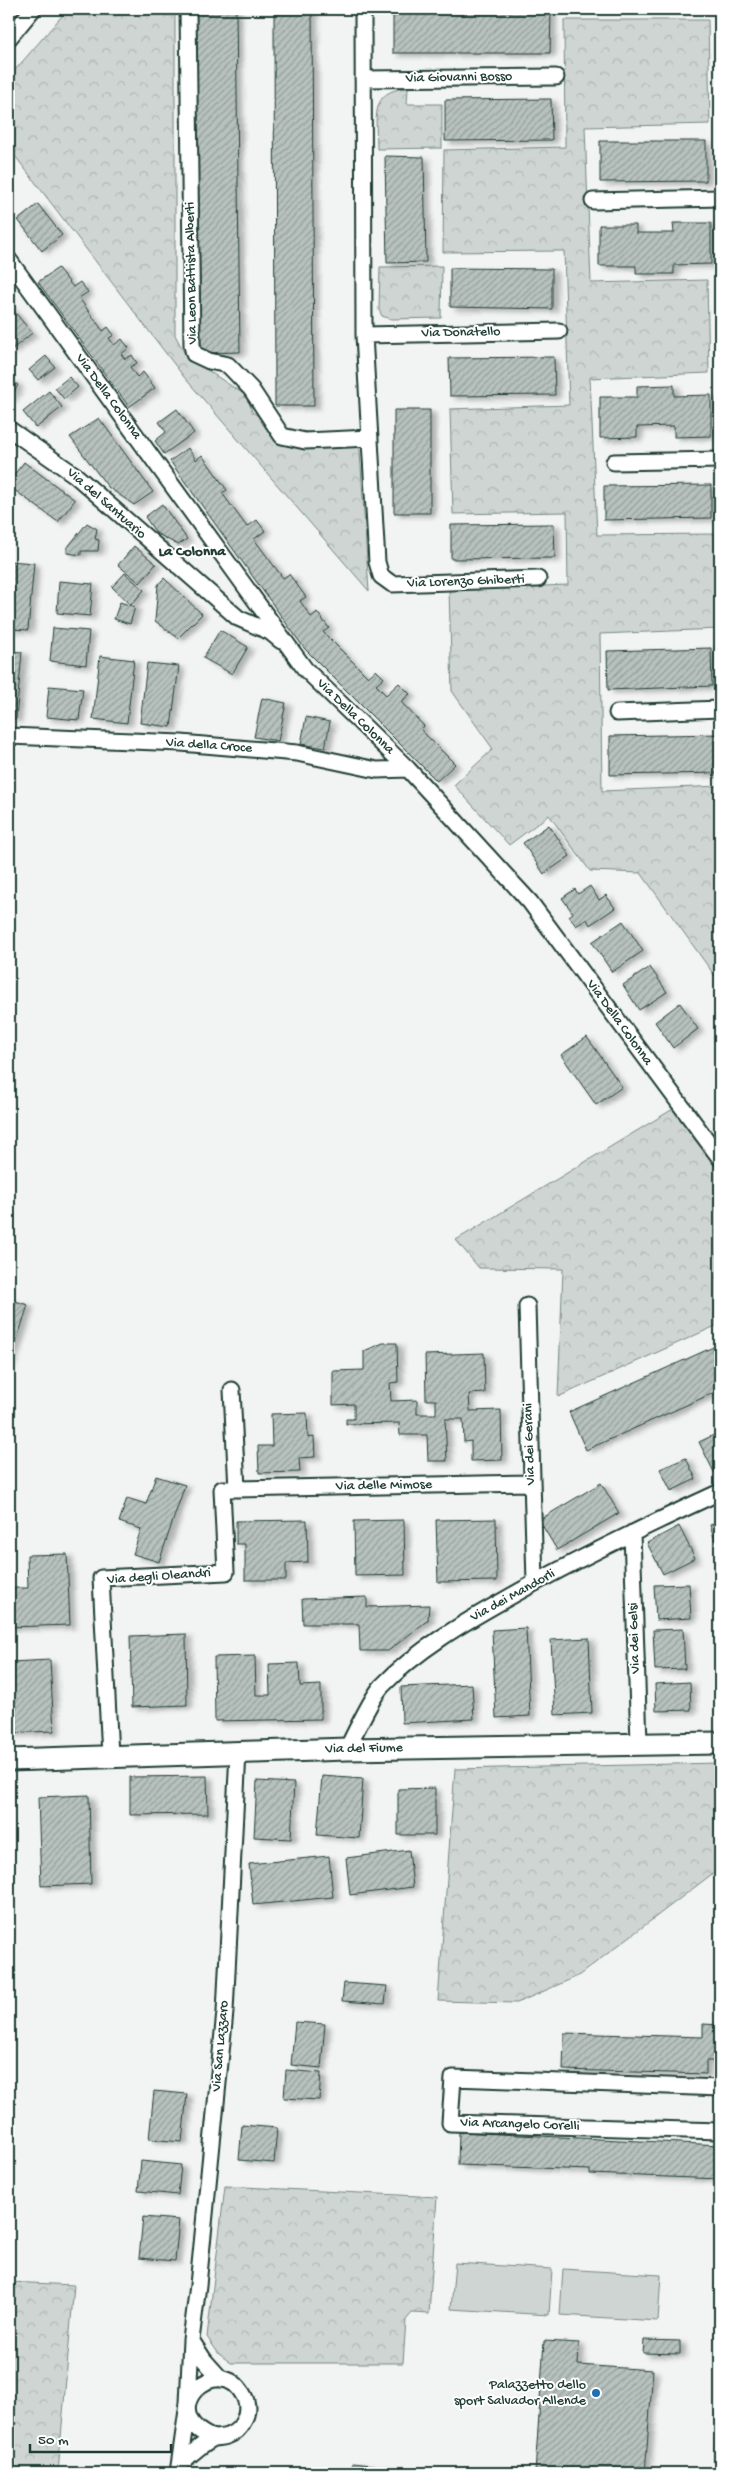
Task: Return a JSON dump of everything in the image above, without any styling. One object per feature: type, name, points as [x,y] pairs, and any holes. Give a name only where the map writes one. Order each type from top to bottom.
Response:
[{"type":"street","points":[[9,38],[33,9]]},
{"type":"street","name":"Via Leon Battista Alberti","points":[[188,9],[192,345],[194,354],[209,361],[228,365],[252,389],[282,436],[305,442],[370,438]]},
{"type":"street","points":[[363,9],[364,336],[370,438]]},
{"type":"street","name":"Via Giovanni Bosso","points":[[363,79],[556,77]]},
{"type":"street","points":[[593,201],[720,198]]},
{"type":"street","name":"Via Della Colonna","points":[[9,260],[305,669],[408,769],[530,902],[720,1158]]},
{"type":"street","name":"Via Donatello","points":[[364,336],[558,331]]},
{"type":"street","name":"Via del Santuario","points":[[9,429],[75,476],[238,618],[270,632],[295,654]]},
{"type":"street","name":"Via Lorenzo Ghiberti","points":[[370,438],[377,562],[381,576],[392,584],[538,579]]},
{"type":"street","points":[[614,462],[720,460]]},
{"type":"street","points":[[617,712],[720,709]]},
{"type":"street","name":"Via della Croce","points":[[9,736],[191,744],[297,753],[377,770],[408,769]]},
{"type":"street","name":"Via dei Gerani","points":[[527,1306],[535,1582]]},
{"type":"street","points":[[232,1390],[236,1489]]},
{"type":"street","name":"Via delle Mimose","points":[[236,1489],[532,1483]]},
{"type":"street","name":"Via degli Oleandri","points":[[110,1756],[101,1578],[226,1572],[222,1489],[236,1489]]},
{"type":"street","name":"Via dei Mandorli","points":[[347,1749],[381,1687],[434,1644],[475,1616],[535,1582],[632,1533],[720,1492]]},
{"type":"street","name":"Via dei Gelsi","points":[[632,1533],[639,1744]]},
{"type":"street","name":"Via del Fiume","points":[[9,1760],[347,1749],[720,1743]]},
{"type":"street","name":"Via San Lazzaro","points":[[178,2469],[188,2403],[193,2391],[200,2384],[211,2379],[230,2381],[239,2388],[245,2397],[247,2407],[244,2421],[238,2430],[223,2438],[213,2438],[199,2432],[192,2425],[188,2414],[188,2403],[191,2340],[225,2012],[238,1752]]},
{"type":"street","name":"Via Arcangelo Corelli","points":[[720,2088],[453,2078],[450,2123],[720,2131]]},
{"type":"street","name":"Via San Lazzaro","points":[[191,2340],[204,2360],[221,2379]]},
{"type":"street","name":"Via San Lazzaro","points":[[178,2469],[213,2438]]},
{"type":"green space","points":[[68,9],[175,9],[175,335],[186,356],[248,397],[252,412],[282,430],[359,436],[369,591],[184,377],[9,148],[9,77]]},
{"type":"green space","points":[[564,20],[708,20],[710,124],[585,127],[591,283],[707,280],[709,373],[590,378],[597,535],[718,534],[719,629],[600,634],[602,791],[720,786],[720,983],[641,873],[590,871],[549,815],[509,845],[454,785],[493,749],[452,691],[449,590],[568,585],[567,512],[453,514],[450,409],[569,405],[564,251],[443,252],[444,150],[565,147]]},
{"type":"green space","points":[[408,88],[407,104],[442,104],[442,148],[377,149],[376,117],[381,101],[386,94]]},
{"type":"green space","points":[[442,266],[441,318],[391,319],[382,316],[379,310],[380,267]]},
{"type":"green space","points":[[673,1109],[720,1169],[720,1324],[558,1397],[563,1269],[479,1268],[456,1240]]},
{"type":"green space","points":[[720,1763],[720,1868],[578,1976],[517,2003],[438,2001],[455,1769]]},
{"type":"green space","points":[[225,2186],[437,2197],[429,2314],[412,2313],[406,2320],[403,2363],[231,2363],[219,2354],[207,2337]]},
{"type":"green space","points":[[455,2263],[552,2269],[549,2315],[451,2309]]},
{"type":"green space","points":[[563,2269],[661,2275],[658,2321],[560,2315]]},
{"type":"green space","points":[[9,2282],[74,2285],[58,2473],[9,2473]]},
{"type":"green space","points":[[716,2412],[720,2412],[720,2473],[713,2473]]},
{"type":"building","points":[[196,9],[236,9],[240,352],[201,353]]},
{"type":"building","points":[[274,9],[312,9],[314,406],[275,406]]},
{"type":"building","points":[[551,11],[550,53],[393,53],[393,12]]},
{"type":"building","points":[[551,99],[552,140],[445,141],[445,100]]},
{"type":"building","points":[[600,141],[706,141],[706,181],[600,182]]},
{"type":"building","points":[[385,156],[424,157],[426,262],[387,263]]},
{"type":"building","points":[[38,204],[62,235],[42,251],[18,220]]},
{"type":"building","points":[[673,223],[711,223],[711,264],[674,265],[674,274],[636,274],[636,266],[599,266],[599,225],[636,225],[636,233],[674,233]]},
{"type":"building","points":[[58,268],[73,287],[80,282],[88,292],[79,298],[103,331],[108,327],[114,335],[109,338],[114,345],[122,339],[129,348],[121,354],[125,359],[132,355],[137,363],[130,367],[137,377],[143,372],[155,388],[129,407],[38,282]]},
{"type":"building","points":[[450,268],[552,269],[552,309],[450,307]]},
{"type":"building","points":[[9,305],[32,333],[9,352]]},
{"type":"building","points":[[46,356],[55,367],[38,380],[29,370]]},
{"type":"building","points":[[554,357],[555,395],[450,396],[449,358]]},
{"type":"building","points":[[69,377],[78,387],[64,399],[55,388]]},
{"type":"building","points":[[9,379],[18,385],[9,401]]},
{"type":"building","points":[[674,385],[674,396],[711,395],[711,436],[674,437],[674,426],[637,427],[637,437],[600,438],[600,397],[637,397],[637,386]]},
{"type":"building","points":[[49,391],[62,407],[36,428],[23,412]]},
{"type":"building","points":[[177,409],[194,433],[164,454],[155,441],[166,432],[159,422]]},
{"type":"building","points":[[394,410],[430,410],[430,513],[394,513]]},
{"type":"building","points":[[99,418],[153,492],[134,505],[108,487],[70,437]]},
{"type":"building","points":[[188,448],[196,460],[202,455],[227,490],[222,493],[247,527],[257,520],[265,531],[254,539],[283,578],[289,574],[306,597],[300,601],[311,617],[317,612],[329,628],[323,632],[368,677],[376,670],[384,678],[376,685],[386,695],[399,683],[410,694],[401,702],[424,726],[421,730],[455,764],[437,781],[304,648],[170,461]]},
{"type":"building","points":[[24,462],[75,500],[58,522],[9,486],[9,481]]},
{"type":"building","points":[[711,485],[711,518],[604,520],[604,486]]},
{"type":"building","points":[[162,504],[187,539],[178,545],[156,533],[145,517]]},
{"type":"building","points":[[87,523],[97,529],[95,539],[99,540],[98,551],[81,551],[81,555],[67,553],[67,548]]},
{"type":"building","points":[[554,524],[555,558],[451,559],[451,525]]},
{"type":"building","points":[[134,546],[156,564],[140,583],[118,565]]},
{"type":"building","points":[[9,561],[34,563],[28,630],[9,629]]},
{"type":"building","points":[[125,573],[144,590],[131,605],[112,587]]},
{"type":"building","points":[[164,578],[202,614],[178,638],[155,621],[158,585]]},
{"type":"building","points":[[59,581],[93,584],[90,616],[57,613]]},
{"type":"building","points":[[120,602],[135,607],[130,624],[114,619]]},
{"type":"building","points":[[53,628],[89,631],[86,665],[50,661]]},
{"type":"building","points":[[220,630],[248,647],[232,674],[203,658]]},
{"type":"building","points":[[711,648],[712,686],[608,690],[607,651]]},
{"type":"building","points":[[9,651],[22,652],[16,719],[9,718]]},
{"type":"building","points":[[100,656],[134,660],[127,723],[93,719]]},
{"type":"building","points":[[147,663],[179,666],[171,727],[140,723]]},
{"type":"building","points":[[49,686],[83,689],[79,720],[46,717]]},
{"type":"building","points":[[262,698],[286,703],[278,741],[254,737]]},
{"type":"building","points":[[306,717],[330,722],[325,748],[301,744]]},
{"type":"building","points":[[720,734],[720,773],[610,775],[610,736]]},
{"type":"building","points":[[549,825],[570,856],[544,874],[523,843]]},
{"type":"building","points":[[590,886],[599,900],[606,895],[615,908],[590,925],[587,919],[576,926],[569,916],[573,913],[562,898],[575,889],[578,894]]},
{"type":"building","points":[[623,921],[643,951],[612,972],[592,942]]},
{"type":"building","points":[[650,967],[667,992],[639,1010],[623,985]]},
{"type":"building","points":[[680,1003],[698,1029],[673,1048],[655,1022]]},
{"type":"building","points":[[587,1037],[622,1087],[596,1105],[561,1055]]},
{"type":"building","points":[[9,1299],[28,1305],[9,1365]]},
{"type":"building","points":[[383,1343],[397,1343],[398,1382],[390,1383],[391,1401],[417,1400],[417,1414],[436,1414],[436,1400],[426,1400],[425,1355],[484,1353],[485,1393],[469,1394],[470,1411],[501,1410],[502,1460],[471,1461],[471,1441],[464,1442],[463,1419],[445,1419],[447,1461],[428,1461],[427,1435],[400,1435],[399,1423],[346,1424],[346,1419],[354,1419],[354,1404],[333,1405],[333,1371],[364,1370],[364,1351]]},
{"type":"building","points":[[720,1344],[720,1390],[586,1450],[569,1412]]},
{"type":"building","points":[[307,1413],[308,1438],[314,1437],[315,1457],[299,1458],[300,1472],[259,1473],[258,1446],[272,1446],[271,1414]]},
{"type":"building","points":[[720,1432],[720,1469],[714,1472],[699,1442]]},
{"type":"building","points":[[686,1458],[696,1479],[671,1491],[660,1469]]},
{"type":"building","points":[[156,1476],[185,1485],[159,1562],[133,1554],[141,1529],[119,1522],[127,1498],[146,1504]]},
{"type":"building","points":[[601,1483],[619,1513],[557,1550],[539,1520]]},
{"type":"building","points":[[496,1519],[497,1581],[438,1582],[436,1520]]},
{"type":"building","points":[[307,1520],[308,1562],[286,1563],[286,1580],[245,1580],[245,1544],[236,1544],[236,1521]]},
{"type":"building","points":[[404,1520],[405,1575],[355,1576],[354,1521]]},
{"type":"building","points":[[720,1522],[720,1556],[710,1525]]},
{"type":"building","points":[[679,1526],[695,1558],[663,1574],[647,1543]]},
{"type":"building","points":[[67,1554],[70,1625],[9,1627],[9,1588],[28,1588],[27,1555]]},
{"type":"building","points":[[689,1584],[691,1618],[656,1620],[654,1585]]},
{"type":"building","points":[[367,1597],[367,1607],[429,1605],[428,1620],[388,1651],[360,1651],[359,1624],[303,1624],[302,1599]]},
{"type":"building","points":[[526,1628],[530,1716],[496,1718],[492,1630]]},
{"type":"building","points":[[683,1629],[685,1669],[655,1670],[653,1630]]},
{"type":"building","points":[[186,1634],[187,1705],[132,1707],[130,1636]]},
{"type":"building","points":[[589,1638],[592,1713],[555,1715],[551,1640]]},
{"type":"building","points":[[255,1656],[256,1695],[270,1695],[269,1664],[299,1663],[300,1686],[321,1685],[321,1719],[215,1721],[214,1657]]},
{"type":"building","points":[[50,1660],[54,1731],[9,1733],[9,1694],[12,1694],[10,1662]]},
{"type":"building","points":[[690,1682],[691,1710],[656,1711],[655,1684]]},
{"type":"building","points":[[472,1684],[474,1719],[402,1723],[401,1687]]},
{"type":"building","points":[[207,1776],[208,1814],[130,1815],[130,1777]]},
{"type":"building","points":[[322,1776],[363,1779],[359,1838],[317,1835]]},
{"type":"building","points":[[257,1781],[294,1783],[291,1839],[254,1837]]},
{"type":"building","points":[[435,1788],[435,1835],[398,1835],[398,1789]]},
{"type":"building","points":[[89,1795],[91,1884],[41,1886],[38,1797]]},
{"type":"building","points":[[409,1850],[413,1887],[350,1895],[346,1858]]},
{"type":"building","points":[[329,1856],[333,1897],[253,1905],[249,1864]]},
{"type":"building","points":[[344,1983],[387,1986],[385,2004],[342,2001]]},
{"type":"building","points":[[295,2022],[325,2024],[321,2068],[291,2065]]},
{"type":"building","points":[[703,2024],[720,2025],[720,2061],[706,2061],[706,2074],[563,2070],[564,2033],[703,2037]]},
{"type":"building","points":[[286,2070],[321,2073],[319,2100],[284,2098]]},
{"type":"building","points":[[154,2091],[187,2094],[182,2142],[149,2139]]},
{"type":"building","points":[[242,2125],[277,2128],[274,2163],[239,2160]]},
{"type":"building","points":[[459,2132],[720,2145],[720,2179],[590,2174],[590,2170],[458,2165]]},
{"type":"building","points":[[141,2161],[181,2165],[178,2195],[138,2191]]},
{"type":"building","points":[[143,2217],[179,2220],[175,2261],[139,2258]]},
{"type":"building","points":[[644,2340],[680,2341],[680,2354],[643,2353]]},
{"type":"building","name":"Palazzetto dello sport Salvador Allende","points":[[544,2341],[579,2343],[578,2365],[653,2370],[645,2473],[535,2473]]},
{"type":"building","points":[[352,2463],[419,2470],[419,2473],[351,2473]]},
{"type":"place","name":"Palazzetto dello sport Salvador Allende","points":[[596,2393]]},
{"type":"district","name":"La Colonna","points":[[192,552]]}]
